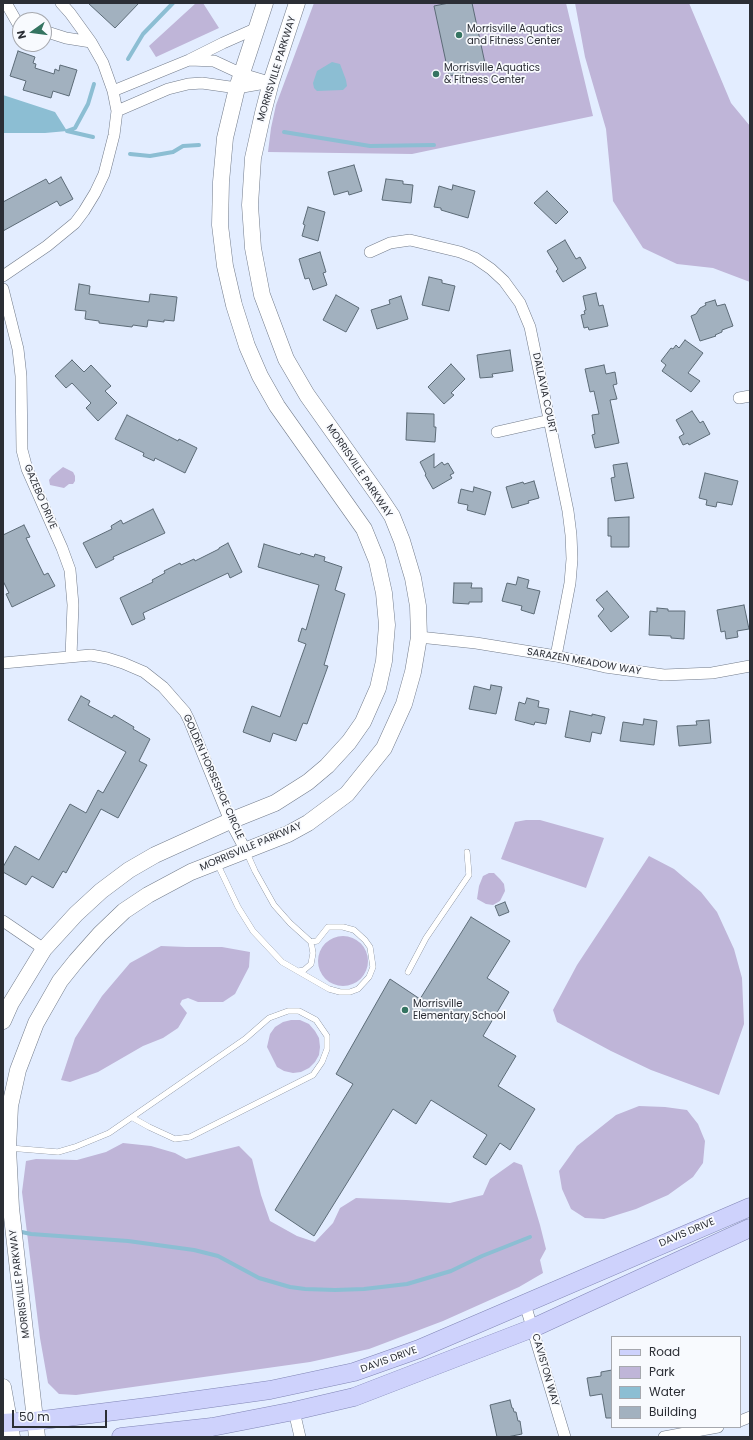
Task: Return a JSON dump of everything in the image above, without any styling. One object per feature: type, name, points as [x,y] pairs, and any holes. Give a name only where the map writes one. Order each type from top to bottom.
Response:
[{"type":"main road","points":[[3,1021],[11,1003],[44,949],[76,914],[101,891],[129,870],[155,855],[230,821],[275,803],[308,782],[350,742],[363,722],[378,688],[384,662],[387,625],[384,592],[377,562],[364,529],[277,406],[260,376],[247,346],[234,305],[225,266],[220,225],[220,197],[225,138],[240,81],[265,3]]},
{"type":"main road","name":"MORRISVILLE PARKWAY","points":[[36,1429],[5,1148],[10,1106],[18,1070],[36,1023],[60,981],[100,934],[124,911],[148,895],[191,872],[288,834],[308,823],[348,794],[384,748],[404,704],[413,672],[418,638],[418,606],[413,578],[402,541],[392,516],[307,395],[286,359],[262,295],[253,248],[250,205],[253,158],[271,82],[297,3]]},
{"type":"main road","name":"DAVIS DRIVE","points":[[8,1427],[36,1429],[155,1406],[270,1390],[354,1372],[419,1349],[750,1207]]},
{"type":"main road","name":"DAVIS DRIVE","points":[[120,1437],[212,1427],[294,1411],[354,1397],[533,1328],[750,1228]]},
{"type":"main road","points":[[3,1387],[8,1427]]},
{"type":"street","points":[[6,3],[12,14]]},
{"type":"street","points":[[3,276],[47,246],[75,223],[95,193],[104,174],[114,135],[117,111],[103,64],[91,42],[61,3]]},
{"type":"street","points":[[112,91],[189,60],[257,28]]},
{"type":"street","points":[[52,34],[66,38],[91,42]]},
{"type":"street","points":[[189,60],[214,61],[240,81]]},
{"type":"street","points":[[117,111],[168,89],[188,84],[240,81],[271,82]]},
{"type":"street","name":"DALLAVIA COURT","points":[[370,252],[390,243],[410,240],[460,252],[475,258],[491,269],[504,281],[520,302],[528,321],[550,420],[568,511],[571,535],[572,560],[570,583],[556,656]]},
{"type":"street","name":"GAZEBO DRIVE","points":[[3,289],[18,349],[21,376],[22,450],[29,476],[62,548],[70,570],[73,605],[71,656]]},
{"type":"street","points":[[497,432],[550,420]]},
{"type":"street","name":"SARAZEN MEADOW WAY","points":[[418,638],[476,643],[556,656],[605,667],[664,675],[712,673],[750,666]]},
{"type":"street","name":"GOLDEN HORSESHOE CIRCLE","points":[[3,663],[91,655],[123,663],[144,672],[164,687],[185,712],[189,720],[230,821],[246,851]]},
{"type":"street","points":[[3,921],[44,949]]},
{"type":"street","name":"CAVISTON WAY","points":[[525,1304],[565,1437]]},
{"type":"street","points":[[294,1411],[300,1437]]},
{"type":"street","points":[[664,1437],[713,1428]]},
{"type":"lane","points":[[246,851],[255,871],[274,905],[290,923],[311,942],[313,953],[311,964],[304,970],[299,971]]},
{"type":"lane","points":[[408,972],[426,938],[469,875],[467,852]]},
{"type":"lane","points":[[217,862],[238,907],[253,931],[282,962],[329,989],[340,992],[350,992],[358,989],[369,977],[373,967],[370,947],[354,930],[343,927],[328,927],[317,941],[311,942]]},
{"type":"lane","points":[[5,1148],[58,1152],[109,1134],[245,1039],[269,1018],[288,1011],[299,1011],[316,1020],[327,1036],[327,1049],[322,1062],[314,1075],[190,1137],[175,1139],[148,1127],[133,1118]]},
{"type":"green space","points":[[196,3],[203,3],[219,28],[156,57],[149,46]]},
{"type":"green space","name":"Morrisville Aquatics & Fitness Center","points":[[314,3],[566,3],[593,116],[412,154],[268,152],[276,105]]},
{"type":"green space","points":[[575,3],[689,3],[731,103],[750,126],[750,282],[713,268],[677,264],[643,248],[613,201],[606,129],[585,57]]},
{"type":"green space","points":[[63,467],[73,472],[75,481],[73,484],[69,484],[64,488],[50,485],[49,480]]},
{"type":"green space","points":[[540,820],[604,838],[586,888],[501,859],[515,822]]},
{"type":"green space","points":[[649,856],[674,869],[701,892],[717,912],[734,949],[742,978],[744,1024],[719,1095],[651,1070],[611,1051],[557,1022],[553,1010],[577,965]]},
{"type":"green space","points":[[489,873],[494,873],[500,879],[504,884],[505,891],[500,901],[493,905],[486,904],[477,899],[479,886],[483,876]]},
{"type":"green space","points":[[343,936],[357,940],[364,947],[368,961],[364,975],[357,982],[343,986],[329,982],[322,975],[318,961],[322,947],[329,940]]},
{"type":"green space","points":[[161,946],[222,947],[250,952],[249,967],[235,994],[223,1002],[198,1002],[188,998],[182,1000],[180,1004],[187,1013],[178,1028],[163,1038],[143,1046],[98,1072],[70,1082],[61,1080],[75,1038],[102,996],[130,963]]},
{"type":"green space","points":[[300,1020],[309,1024],[319,1038],[320,1047],[319,1055],[309,1068],[301,1072],[293,1073],[284,1071],[277,1067],[267,1047],[270,1034],[275,1027],[283,1022]]},
{"type":"green space","points":[[639,1106],[687,1110],[698,1124],[705,1141],[703,1163],[693,1177],[668,1195],[636,1209],[604,1219],[585,1218],[571,1209],[562,1189],[559,1171],[577,1146],[616,1115]]},
{"type":"green space","points":[[123,1143],[151,1146],[175,1153],[186,1159],[239,1146],[252,1159],[261,1195],[270,1221],[297,1236],[315,1242],[333,1223],[340,1208],[356,1198],[450,1203],[483,1195],[490,1179],[514,1162],[522,1165],[540,1225],[546,1249],[540,1260],[543,1273],[519,1287],[443,1321],[369,1349],[310,1362],[76,1395],[59,1394],[48,1383],[40,1338],[22,1192],[26,1161],[36,1159],[77,1160],[106,1152]]},
{"type":"water","points":[[332,62],[340,64],[347,86],[343,90],[317,91],[314,88],[313,83],[317,71]]},
{"type":"water","points":[[3,95],[55,112],[67,131],[45,133],[3,133]]},
{"type":"building","points":[[88,3],[139,3],[115,28]]},
{"type":"building","name":"Morrisville Aquatics and Fitness Center","points":[[449,3],[472,3],[486,68],[449,76],[434,6]]},
{"type":"building","points":[[18,52],[35,57],[33,63],[36,64],[35,68],[54,74],[55,69],[59,71],[60,65],[77,70],[69,96],[53,91],[51,98],[23,90],[26,81],[10,76]]},
{"type":"building","points":[[354,165],[362,191],[349,195],[348,191],[334,195],[328,172]]},
{"type":"building","points":[[61,177],[73,199],[60,206],[57,201],[3,231],[3,202],[46,179],[49,184]]},
{"type":"building","points":[[386,179],[403,181],[403,184],[413,185],[411,203],[382,200]]},
{"type":"building","points":[[453,185],[475,191],[468,218],[441,210],[441,208],[434,207],[439,186],[452,190]]},
{"type":"building","points":[[547,191],[568,212],[556,224],[534,203]]},
{"type":"building","points":[[308,207],[325,212],[318,241],[302,236],[305,225],[303,224]]},
{"type":"building","points":[[565,240],[576,259],[580,257],[586,268],[563,282],[556,271],[558,269],[547,251]]},
{"type":"building","points":[[320,252],[326,272],[323,273],[327,285],[313,290],[309,278],[305,279],[299,259]]},
{"type":"building","points":[[429,277],[442,280],[442,283],[455,286],[449,311],[422,305]]},
{"type":"building","points":[[79,284],[90,286],[89,294],[149,302],[150,294],[177,297],[174,321],[164,320],[164,322],[148,320],[147,327],[133,325],[132,327],[99,323],[99,321],[85,319],[86,311],[75,310]]},
{"type":"building","points":[[596,293],[599,306],[603,305],[608,326],[589,330],[588,327],[584,328],[581,315],[585,314],[584,311],[586,310],[583,296]]},
{"type":"building","points":[[336,295],[359,308],[346,332],[323,320]]},
{"type":"building","points":[[401,296],[408,319],[377,329],[371,310],[390,304],[389,300]]},
{"type":"building","points":[[715,300],[717,306],[725,304],[733,326],[722,330],[722,332],[715,335],[716,336],[700,341],[691,316],[696,314],[700,308],[706,305],[705,303]]},
{"type":"building","points":[[685,340],[703,353],[688,373],[700,381],[691,392],[662,371],[666,365],[661,361],[671,348],[673,349],[676,345],[679,348]]},
{"type":"building","points":[[510,350],[513,371],[492,374],[493,377],[480,378],[477,355]]},
{"type":"building","points":[[72,360],[84,372],[91,365],[111,386],[105,391],[117,403],[98,421],[86,408],[91,403],[72,383],[66,388],[55,376]]},
{"type":"building","points":[[451,364],[465,379],[451,393],[454,395],[444,404],[428,387]]},
{"type":"building","points":[[604,365],[606,374],[615,372],[617,384],[613,385],[617,399],[610,400],[619,443],[595,448],[592,435],[595,434],[592,415],[599,414],[594,391],[590,392],[585,369]]},
{"type":"building","points":[[692,411],[700,423],[703,421],[710,434],[689,445],[688,443],[683,445],[679,437],[684,434],[676,420]]},
{"type":"building","points":[[407,413],[434,414],[434,427],[436,427],[435,442],[406,440]]},
{"type":"building","points":[[127,415],[178,441],[179,439],[197,448],[185,473],[155,458],[154,461],[143,456],[144,453],[115,439]]},
{"type":"building","points":[[434,454],[434,468],[442,462],[444,465],[448,463],[454,473],[450,475],[452,478],[433,489],[420,462]]},
{"type":"building","points":[[627,463],[634,498],[615,501],[611,478],[615,477],[613,465]]},
{"type":"building","points":[[705,473],[738,481],[732,505],[717,502],[716,507],[706,505],[707,500],[699,498]]},
{"type":"building","points":[[534,481],[539,498],[528,501],[529,503],[512,508],[506,487],[523,482],[524,484]]},
{"type":"building","points":[[474,487],[491,492],[485,515],[467,510],[468,505],[458,503],[461,489],[473,492]]},
{"type":"building","points":[[153,509],[165,533],[113,557],[114,559],[96,568],[83,543],[112,529],[111,526],[121,520],[123,524]]},
{"type":"building","points":[[629,517],[629,547],[611,547],[611,536],[608,536],[608,518]]},
{"type":"building","points":[[24,525],[30,537],[26,538],[44,575],[48,573],[55,586],[12,607],[6,594],[9,593],[3,581],[3,535]]},
{"type":"building","points":[[228,543],[242,572],[230,578],[228,573],[143,613],[145,619],[132,625],[120,598],[153,582],[152,580],[165,573],[164,571],[180,563],[181,565],[194,559],[195,561]]},
{"type":"building","points":[[264,544],[300,555],[301,553],[314,557],[315,554],[325,557],[324,561],[342,567],[335,590],[345,594],[324,665],[328,666],[307,724],[303,723],[296,741],[273,733],[270,742],[243,732],[252,706],[280,717],[306,644],[298,641],[302,628],[306,630],[319,585],[258,567]]},
{"type":"building","points":[[518,577],[529,580],[527,588],[540,591],[534,614],[521,610],[522,606],[502,601],[507,583],[516,585]]},
{"type":"building","points":[[454,583],[472,583],[471,588],[482,588],[482,602],[469,602],[469,604],[453,603]]},
{"type":"building","points":[[607,591],[629,617],[611,632],[598,616],[604,609],[596,600]]},
{"type":"building","points":[[744,605],[749,629],[737,631],[738,637],[726,639],[725,631],[721,632],[717,610]]},
{"type":"building","points":[[657,608],[668,609],[668,611],[685,611],[684,639],[671,638],[671,636],[649,635],[650,611],[657,612]]},
{"type":"building","points":[[491,685],[502,687],[496,714],[469,709],[474,686],[490,690]]},
{"type":"building","points":[[81,696],[90,701],[88,705],[112,718],[114,715],[150,739],[139,761],[147,765],[118,818],[101,809],[66,873],[63,871],[53,888],[32,876],[26,885],[3,872],[3,867],[15,846],[39,860],[70,804],[86,813],[98,790],[103,793],[126,752],[68,720]]},
{"type":"building","points":[[527,698],[539,701],[538,707],[549,709],[546,724],[535,722],[534,725],[515,720],[519,702],[525,704]]},
{"type":"building","points":[[570,711],[592,716],[592,714],[605,717],[601,734],[592,732],[590,742],[565,737]]},
{"type":"building","points":[[644,719],[657,721],[654,745],[620,741],[623,722],[643,725]]},
{"type":"building","points":[[709,720],[711,743],[679,746],[677,726],[697,725],[696,721]]},
{"type":"building","points":[[505,902],[509,912],[499,916],[495,906]]},
{"type":"building","points":[[471,917],[510,941],[487,978],[509,992],[483,1036],[516,1056],[498,1086],[535,1109],[510,1150],[500,1143],[486,1165],[473,1157],[487,1135],[431,1100],[416,1124],[393,1109],[314,1236],[275,1210],[353,1084],[336,1074],[390,979],[420,999]]},
{"type":"building","points":[[611,1370],[611,1418],[606,1418],[602,1394],[590,1396],[587,1378],[601,1376],[601,1372]]},
{"type":"building","points":[[510,1400],[514,1412],[516,1412],[518,1421],[520,1421],[522,1434],[497,1437],[490,1405]]},
{"type":"waterway","points":[[128,59],[143,34],[173,3]]},
{"type":"waterway","points":[[67,131],[75,128],[88,104],[94,84]]},
{"type":"waterway","points":[[67,131],[93,137]]},
{"type":"waterway","points":[[284,132],[370,146],[434,145]]},
{"type":"waterway","points":[[130,154],[150,156],[173,152],[183,146],[199,145]]},
{"type":"waterway","points":[[17,1231],[31,1234],[128,1241],[194,1250],[218,1256],[259,1278],[290,1287],[335,1290],[364,1289],[407,1284],[451,1271],[482,1256],[530,1237]]},
{"type":"place","name":"Morrisville Aquatics and Fitness Center","points":[[459,35]]},
{"type":"place","name":"Morrisville Aquatics & Fitness Center","points":[[436,74]]},
{"type":"place","name":"Morrisville Elementary School","points":[[405,1010]]}]
